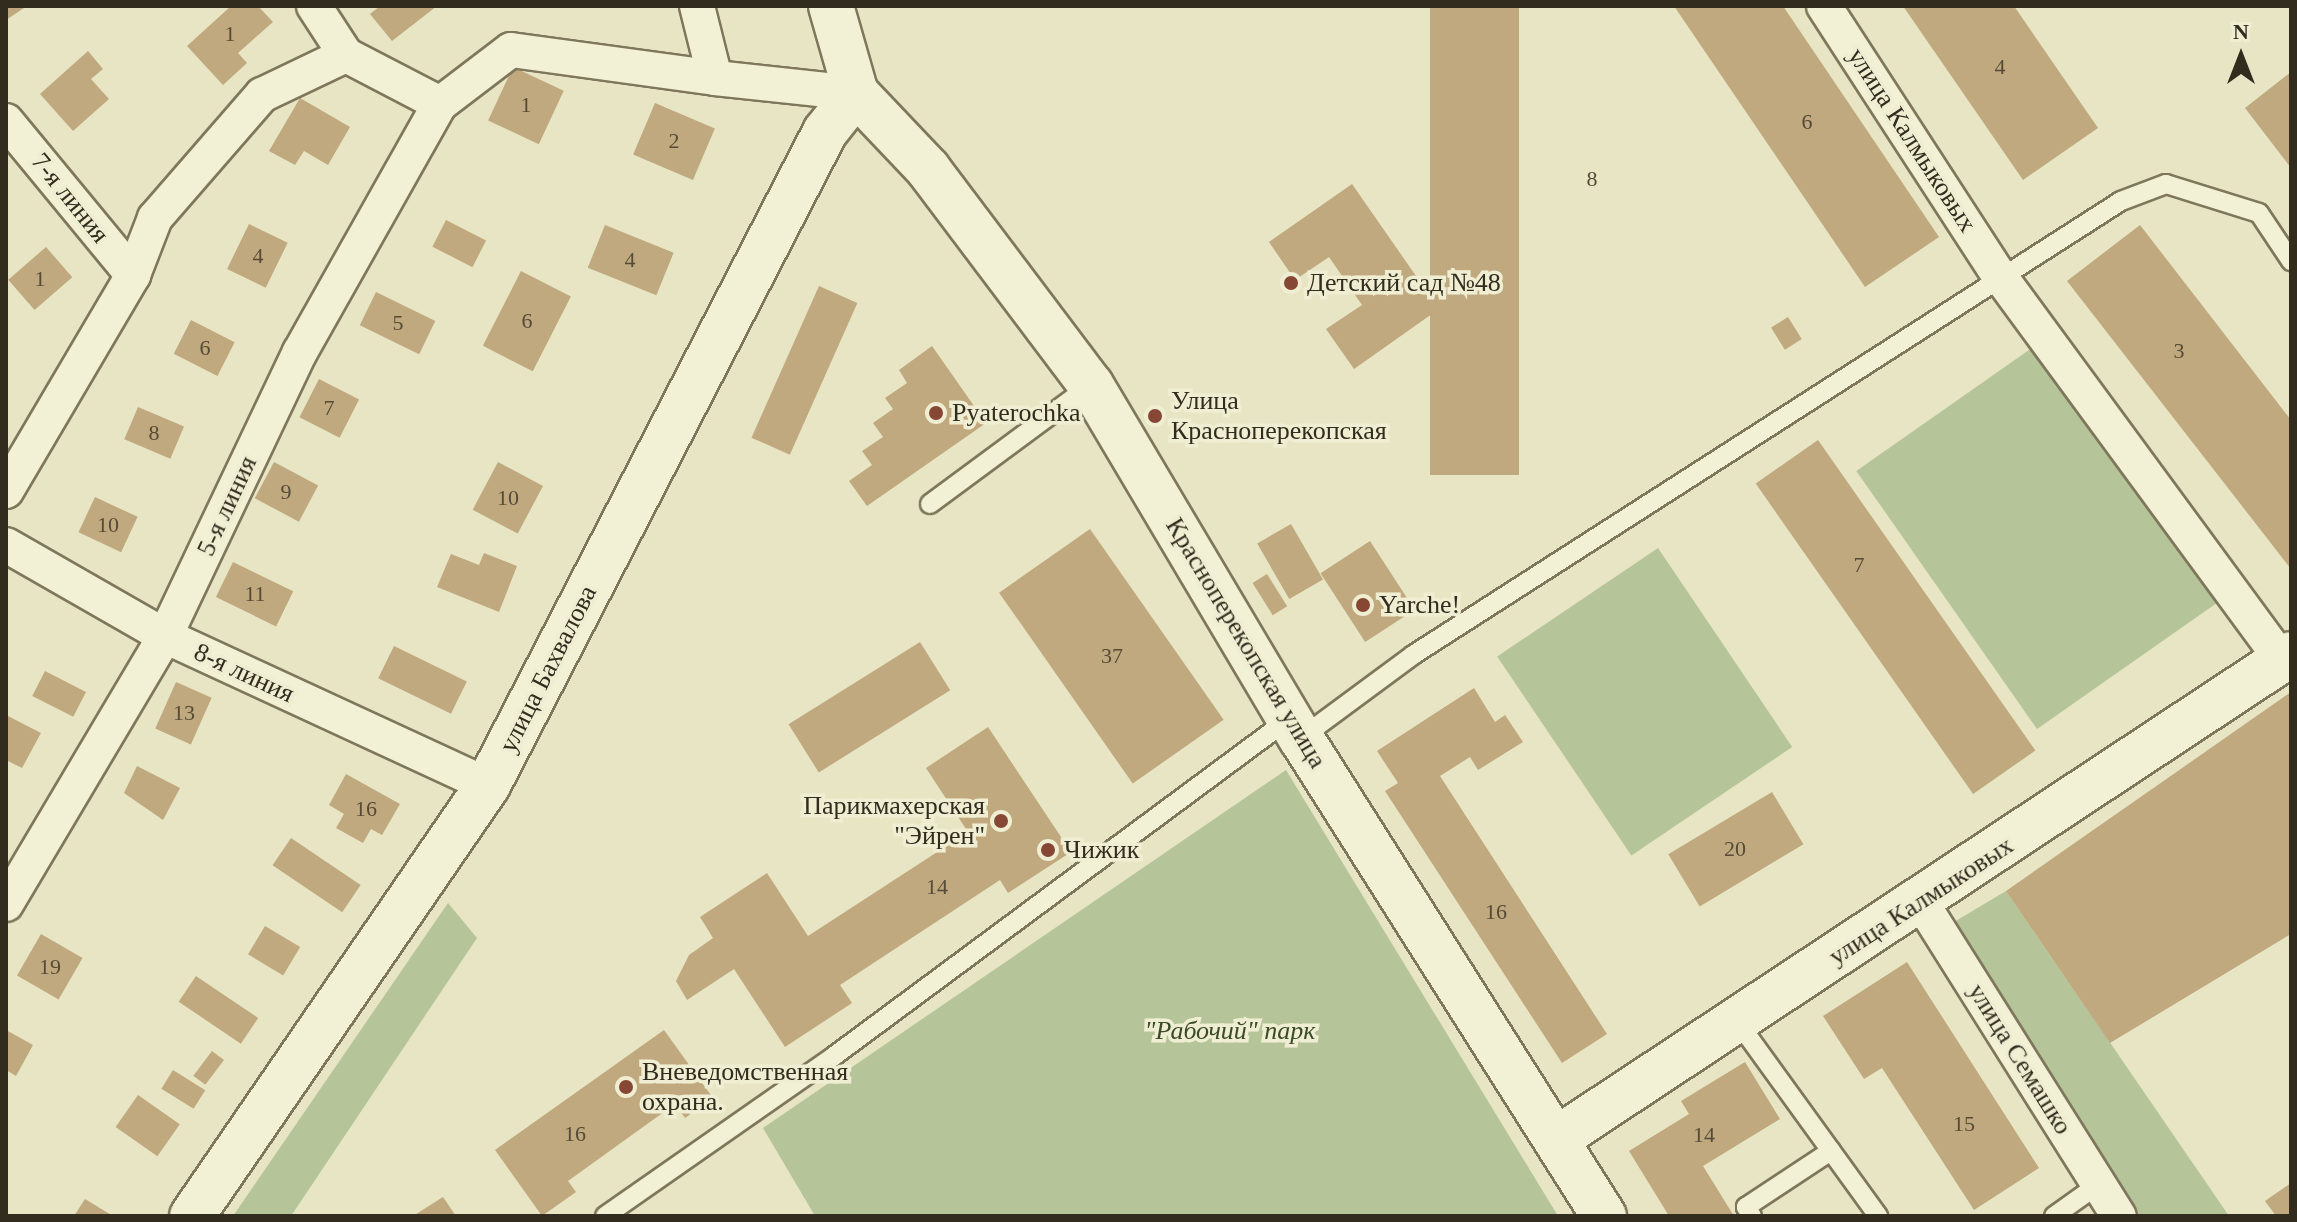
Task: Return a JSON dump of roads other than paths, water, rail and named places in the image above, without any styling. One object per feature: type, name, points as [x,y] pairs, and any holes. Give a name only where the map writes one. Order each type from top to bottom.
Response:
[{"type":"street","points":[[314,6],[346,55],[440,104],[511,50],[715,78],[856,93],[831,6]]},
{"type":"street","points":[[697,6],[715,78]]},
{"type":"street","name":"улица Калмыковых","points":[[1558,1138],[1921,902],[2286,657],[1999,275],[1824,6]]},
{"type":"street","points":[[6,491],[133,275],[155,218],[262,95],[346,55]]},
{"type":"street","name":"Красноперекопская улица","points":[[856,93],[928,169],[1091,385],[1296,728],[1558,1138],[1604,1216]]},
{"type":"street","name":"улица Бахвалова","points":[[192,1216],[488,785],[825,132],[856,93]]},
{"type":"street","name":"5-я линия","points":[[6,904],[165,636],[300,352],[440,104]]},
{"type":"street","name":"7-я линия","points":[[6,121],[133,275]]},
{"type":"street","name":"8-я линия","points":[[6,545],[165,636],[488,785]]},
{"type":"street","name":"улица Семашко","points":[[1921,902],[2119,1216]]},
{"type":"lane","points":[[605,1216],[1296,728],[1999,275],[2121,201],[2166,184],[2259,213],[2291,261]]},
{"type":"lane","points":[[930,504],[1091,385]]},
{"type":"lane","points":[[1737,1021],[1878,1216]]},
{"type":"lane","points":[[1752,1216],[1746,1207],[1831,1151]]},
{"type":"lane","points":[[2054,1216],[2099,1184]]},
{"type":"place","name":"Детский сад №48","points":[[1291,283]]},
{"type":"place","name":"Pyaterochka","points":[[936,413]]},
{"type":"place","name":"Улица Красноперекопская","points":[[1155,416]]},
{"type":"place","name":"Yarche!","points":[[1363,605]]},
{"type":"place","name":"Парикмахерская \"Эйрен\"","points":[[1001,821]]},
{"type":"place","name":"Чижик","points":[[1048,850]]},
{"type":"place","name":"Вневедомственная охрана.","points":[[626,1087]]},
{"type":"park label","name":"\"Рабочий\" парк","points":[[1230,1031]]}]
